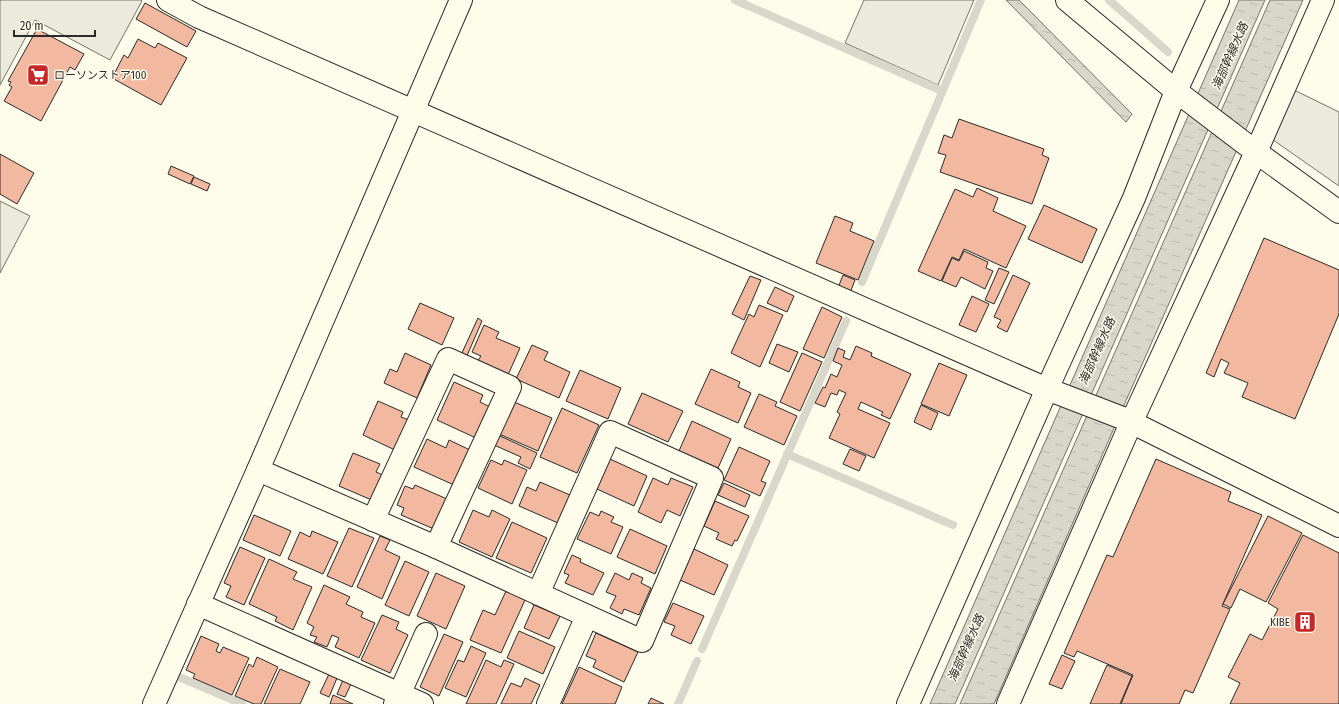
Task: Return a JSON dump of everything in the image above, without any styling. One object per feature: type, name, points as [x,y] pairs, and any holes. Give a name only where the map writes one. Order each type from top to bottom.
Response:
[{"type":"street","points":[[168,0],[199,17],[413,111],[1052,391],[1128,421],[1339,526]]},
{"type":"street","points":[[154,704],[258,470],[461,0]]},
{"type":"street","points":[[1067,0],[1181,95],[1339,212]]},
{"type":"street","points":[[908,704],[1052,391],[1134,198],[1181,95],[1218,0]]},
{"type":"street","points":[[1008,704],[1128,421],[1256,152],[1323,0]]},
{"type":"street","points":[[373,520],[448,359],[510,387],[436,547]]},
{"type":"street","points":[[258,470],[436,547],[538,594],[642,641],[712,478],[610,432],[538,594]]},
{"type":"street","points":[[198,604],[397,699],[422,704]]},
{"type":"street","points":[[548,704],[587,616]]},
{"type":"street","points":[[397,699],[426,634]]},
{"type":"shaded area","points":[[0,0],[142,1],[110,60],[35,20],[0,85]]},
{"type":"shaded area","points":[[864,0],[974,0],[938,85],[845,43]]},
{"type":"shaded area","points":[[1294,90],[1339,112],[1339,186],[1269,137]]},
{"type":"shaded area","points":[[0,201],[30,216],[0,273]]},
{"type":"water","points":[[1006,0],[1019,0],[1132,114],[1126,122]]},
{"type":"water","name":"海部幹線水路","points":[[1239,0],[1265,0],[955,704],[930,704]]},
{"type":"water","points":[[1270,0],[1303,0],[994,704],[960,704]]},
{"type":"building","points":[[145,3],[196,31],[187,47],[136,19]]},
{"type":"building","name":"ローソンストア100","points":[[37,29],[84,54],[75,70],[70,67],[41,121],[4,101],[12,87],[9,85],[11,82],[8,81]]},
{"type":"building","points":[[138,39],[155,48],[158,43],[187,58],[161,105],[112,78],[124,55],[128,58]]},
{"type":"building","points":[[959,119],[1044,149],[1042,155],[1049,158],[1032,204],[940,172],[946,155],[938,153],[944,135],[952,138]]},
{"type":"building","points":[[0,154],[34,173],[17,204],[0,194]]},
{"type":"building","points":[[171,166],[194,176],[190,184],[168,174]]},
{"type":"building","points":[[194,177],[210,184],[207,191],[191,184]]},
{"type":"building","points":[[977,188],[998,198],[993,211],[1026,226],[1006,268],[964,249],[959,260],[952,257],[941,281],[918,271],[955,189],[973,197]]},
{"type":"building","points":[[1044,205],[1097,229],[1082,263],[1028,239]]},
{"type":"building","points":[[835,216],[853,223],[850,231],[874,241],[858,280],[816,263]]},
{"type":"building","points":[[1264,238],[1339,270],[1339,314],[1295,419],[1242,397],[1248,383],[1224,373],[1229,363],[1221,359],[1214,377],[1206,373]]},
{"type":"building","points":[[964,251],[988,262],[986,268],[993,271],[985,289],[961,277],[956,287],[942,281],[952,258],[959,261]]},
{"type":"building","points":[[999,268],[1009,272],[994,304],[985,300]]},
{"type":"building","points":[[843,275],[855,280],[850,293],[838,288]]},
{"type":"building","points":[[1013,275],[1030,283],[1007,332],[997,327],[1001,320],[994,317]]},
{"type":"building","points":[[750,276],[761,280],[744,320],[732,314]]},
{"type":"building","points":[[775,287],[794,296],[787,312],[767,303]]},
{"type":"building","points":[[972,296],[989,304],[976,332],[959,325]]},
{"type":"building","points":[[420,303],[454,318],[442,345],[408,329]]},
{"type":"building","points":[[759,305],[783,315],[760,367],[731,353],[749,314],[754,317]]},
{"type":"building","points":[[822,307],[842,317],[824,358],[803,349]]},
{"type":"building","points":[[478,318],[482,321],[466,358],[461,355]]},
{"type":"building","points":[[484,325],[499,332],[496,338],[520,348],[508,375],[477,362],[481,356],[472,352]]},
{"type":"building","points":[[777,344],[798,352],[789,372],[769,363]]},
{"type":"building","points":[[532,345],[548,352],[544,360],[570,372],[559,398],[516,379]]},
{"type":"building","points":[[856,346],[872,353],[871,356],[911,374],[890,419],[881,415],[883,412],[861,402],[858,409],[890,423],[874,458],[829,438],[840,414],[837,412],[846,393],[839,390],[837,395],[831,393],[825,407],[815,403],[823,387],[825,388],[831,374],[837,377],[842,365],[833,361],[838,348],[845,351],[843,357],[850,360]]},
{"type":"building","points":[[405,353],[431,365],[417,398],[384,383],[390,369],[397,372]]},
{"type":"building","points":[[802,353],[822,362],[800,411],[780,402]]},
{"type":"building","points":[[939,363],[967,375],[949,416],[921,404]]},
{"type":"building","points":[[711,369],[740,382],[738,387],[751,393],[738,423],[695,404]]},
{"type":"building","points":[[580,370],[621,388],[608,419],[566,401]]},
{"type":"building","points":[[454,382],[483,395],[480,402],[490,407],[476,438],[437,420]]},
{"type":"building","points":[[642,393],[683,411],[668,442],[628,424]]},
{"type":"building","points":[[759,394],[777,402],[775,406],[797,416],[784,445],[744,427]]},
{"type":"building","points":[[378,401],[403,412],[401,417],[409,420],[395,450],[363,435]]},
{"type":"building","points":[[514,402],[552,418],[538,451],[499,434]]},
{"type":"building","points":[[921,405],[938,413],[931,430],[914,422]]},
{"type":"building","points":[[562,408],[599,425],[577,473],[540,457]]},
{"type":"building","points":[[692,421],[731,439],[718,468],[679,451]]},
{"type":"building","points":[[498,435],[537,453],[530,469],[518,463],[521,457],[494,445]]},
{"type":"building","points":[[427,439],[446,448],[449,440],[470,450],[454,485],[414,467]]},
{"type":"building","points":[[739,447],[770,461],[761,481],[766,483],[760,496],[724,480]]},
{"type":"building","points":[[850,449],[866,456],[859,471],[843,464]]},
{"type":"building","points":[[353,453],[380,464],[376,472],[385,476],[374,501],[339,486]]},
{"type":"building","points":[[610,459],[647,476],[634,506],[597,489]]},
{"type":"building","points":[[1156,459],[1231,492],[1228,501],[1262,515],[1222,606],[1230,609],[1193,693],[1185,690],[1179,704],[1121,704],[1133,675],[1077,651],[1074,657],[1064,653],[1107,555],[1113,557]]},
{"type":"building","points":[[491,460],[502,465],[504,460],[527,470],[512,504],[478,488]]},
{"type":"building","points":[[653,478],[668,485],[671,478],[693,487],[680,516],[667,510],[661,523],[638,512]]},
{"type":"building","points":[[540,482],[570,495],[558,523],[519,506],[527,487],[536,491]]},
{"type":"building","points":[[724,483],[750,495],[745,507],[718,495]]},
{"type":"building","points":[[415,485],[447,499],[434,529],[401,515],[404,508],[397,505],[405,486],[413,489]]},
{"type":"building","points":[[715,501],[749,516],[737,541],[735,540],[732,546],[716,539],[719,533],[704,526]]},
{"type":"building","points":[[473,510],[489,517],[492,510],[510,519],[492,557],[459,542]]},
{"type":"building","points":[[601,511],[614,517],[611,522],[623,527],[611,554],[577,539],[590,512],[599,516]]},
{"type":"building","points":[[254,515],[291,531],[280,556],[243,540]]},
{"type":"building","points":[[1268,516],[1302,533],[1266,602],[1240,589],[1231,608],[1223,604]]},
{"type":"building","points":[[512,522],[547,538],[531,573],[496,558]]},
{"type":"building","points":[[349,528],[374,538],[352,587],[327,576]]},
{"type":"building","points":[[630,529],[667,546],[655,574],[617,557]]},
{"type":"building","points":[[312,531],[338,542],[323,574],[288,559],[300,532],[310,537]]},
{"type":"building","name":"KIBE","points":[[1303,535],[1339,553],[1339,704],[1230,704],[1240,683],[1228,677],[1250,634],[1262,640],[1278,609],[1268,603]]},
{"type":"building","points":[[380,536],[390,540],[385,550],[400,557],[382,599],[357,587]]},
{"type":"building","points":[[240,547],[265,558],[244,605],[226,597],[231,586],[224,583]]},
{"type":"building","points":[[694,549],[728,565],[714,595],[680,580]]},
{"type":"building","points":[[572,555],[581,559],[580,562],[604,573],[593,595],[565,583],[569,575],[564,573]]},
{"type":"building","points":[[269,559],[297,572],[293,579],[312,587],[293,630],[275,621],[277,617],[249,604]]},
{"type":"building","points":[[405,561],[429,572],[409,616],[385,605]]},
{"type":"building","points":[[436,573],[465,586],[446,629],[417,616]]},
{"type":"building","points":[[615,573],[629,580],[632,573],[643,578],[641,583],[651,588],[639,615],[624,609],[622,614],[610,608],[616,596],[606,592]]},
{"type":"building","points":[[324,585],[350,597],[346,604],[363,612],[361,617],[375,623],[359,658],[335,647],[339,638],[332,635],[327,647],[314,642],[317,637],[310,635],[314,627],[307,623]]},
{"type":"building","points":[[506,591],[525,600],[501,653],[470,640],[483,610],[495,615]]},
{"type":"building","points":[[673,603],[704,616],[691,644],[671,635],[675,626],[664,622]]},
{"type":"building","points":[[534,605],[560,616],[549,639],[524,628]]},
{"type":"building","points":[[382,615],[399,622],[396,629],[408,635],[390,673],[361,660]]},
{"type":"building","points":[[519,631],[555,647],[543,674],[507,658]]},
{"type":"building","points":[[596,633],[638,652],[624,682],[593,667],[596,660],[586,656]]},
{"type":"building","points":[[444,634],[463,642],[439,696],[420,687]]},
{"type":"building","points":[[201,636],[219,644],[216,651],[220,653],[223,647],[249,658],[232,695],[193,678],[195,674],[186,670]]},
{"type":"building","points":[[471,646],[486,653],[466,697],[445,688],[458,660],[464,662]]},
{"type":"building","points":[[1062,655],[1075,661],[1062,689],[1049,684]]},
{"type":"building","points":[[257,657],[278,667],[261,704],[254,704],[235,696],[249,664],[253,667]]},
{"type":"building","points":[[486,660],[501,667],[504,660],[514,664],[496,704],[466,704]]},
{"type":"building","points":[[1107,665],[1132,676],[1120,704],[1090,704]]},
{"type":"building","points":[[579,667],[622,687],[615,704],[562,704]]},
{"type":"building","points":[[280,669],[310,682],[300,704],[264,704]]},
{"type":"building","points":[[329,674],[337,678],[329,697],[320,693]]},
{"type":"building","points":[[525,678],[540,685],[531,704],[501,704],[511,683],[521,687]]},
{"type":"building","points":[[343,680],[351,684],[345,697],[337,694]]},
{"type":"building","points":[[333,695],[353,704],[330,704]]},
{"type":"building","points":[[651,698],[664,704],[648,704]]},
{"type":"waterway","points":[[735,0],[942,91]]},
{"type":"waterway","points":[[862,282],[981,0]]},
{"type":"waterway","points":[[1109,0],[1168,52]]},
{"type":"waterway","points":[[702,649],[846,321]]},
{"type":"waterway","points":[[787,454],[953,525]]},
{"type":"waterway","points":[[678,704],[697,661]]},
{"type":"waterway","points":[[179,677],[242,704]]},
{"type":"place","name":"ローソンストア100","points":[[38,75]]},
{"type":"place","name":"KIBE","points":[[1305,622]]}]
